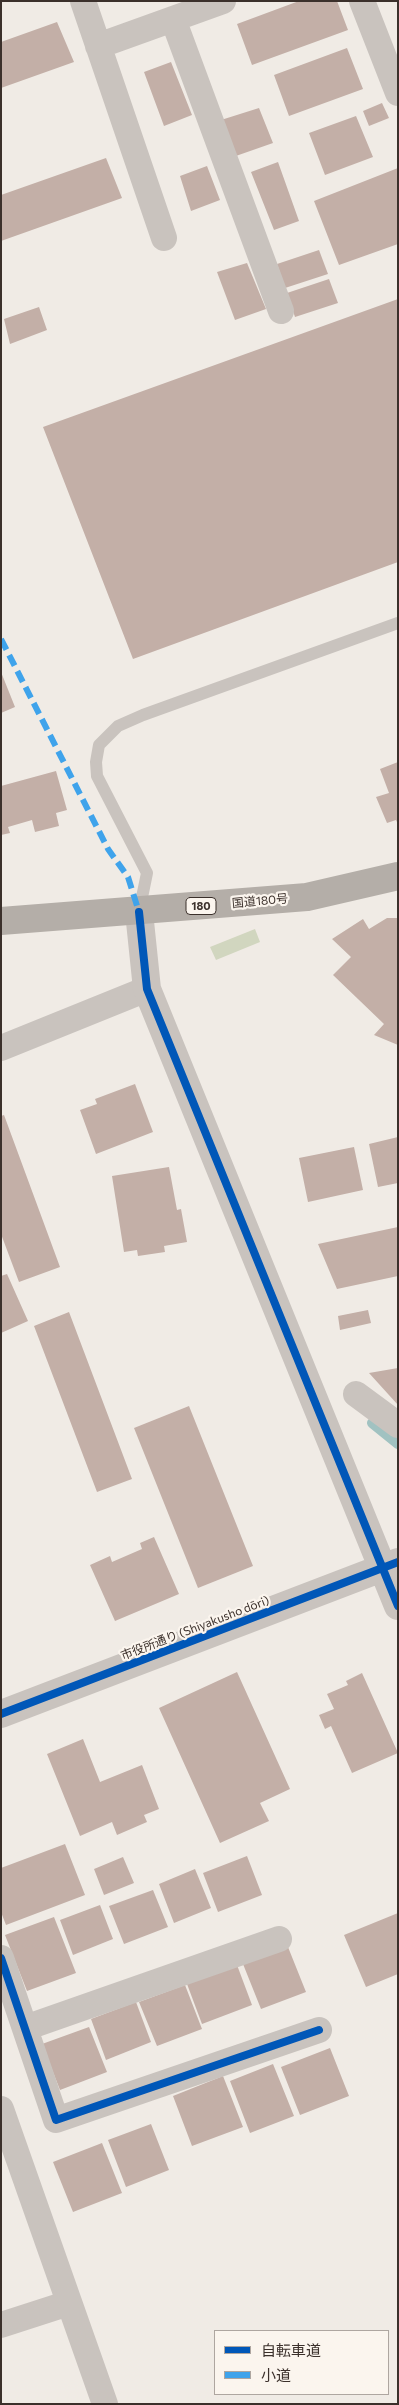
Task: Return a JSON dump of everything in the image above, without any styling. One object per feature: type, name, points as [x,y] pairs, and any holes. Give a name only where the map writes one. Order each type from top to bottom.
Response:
[{"type":"highway","name":"国道180号","points":[[1,921],[139,912],[307,897],[398,876]]},
{"type":"street","points":[[83,1],[164,238]]},
{"type":"street","points":[[362,1],[398,92]]},
{"type":"street","points":[[98,46],[212,3]]},
{"type":"street","points":[[173,19],[281,311]]},
{"type":"street","points":[[139,912],[147,989],[390,1565],[398,1606]]},
{"type":"street","points":[[1,1048],[147,989]]},
{"type":"street","points":[[356,1394],[398,1425]]},
{"type":"street","name":"市役所通り (Shiyakusho dōri)","points":[[1,1714],[390,1565]]},
{"type":"street","points":[[25,2028],[279,1939]]},
{"type":"street","points":[[1,1958],[56,2120],[319,2030]]},
{"type":"street","points":[[1,2109],[105,2404]]},
{"type":"street","points":[[1,2325],[69,2303]]},
{"type":"lane","points":[[139,912],[147,872],[98,776],[96,762],[99,745],[118,726],[143,715],[398,623]]},
{"type":"green space","points":[[255,929],[260,942],[216,960],[210,947]]},
{"type":"building","points":[[299,1],[337,1],[348,30],[252,65],[237,24]]},
{"type":"building","points":[[57,22],[74,62],[1,88],[1,42]]},
{"type":"building","points":[[347,48],[363,89],[289,116],[274,75]]},
{"type":"building","points":[[171,62],[192,115],[164,126],[144,72]]},
{"type":"building","points":[[382,103],[389,118],[369,126],[363,111]]},
{"type":"building","points":[[259,108],[273,143],[233,157],[221,120]]},
{"type":"building","points":[[356,116],[373,157],[325,175],[309,133]]},
{"type":"building","points":[[106,158],[122,198],[1,241],[1,195]]},
{"type":"building","points":[[278,162],[299,221],[274,230],[251,172]]},
{"type":"building","points":[[207,166],[220,200],[191,211],[180,176]]},
{"type":"building","points":[[398,168],[398,244],[339,265],[314,201]]},
{"type":"building","points":[[319,250],[328,274],[285,288],[277,264]]},
{"type":"building","points":[[247,263],[266,309],[235,320],[217,272]]},
{"type":"building","points":[[329,279],[338,303],[295,317],[287,293]]},
{"type":"building","points":[[398,299],[398,562],[133,659],[43,427]]},
{"type":"building","points":[[39,307],[47,330],[10,344],[4,319]]},
{"type":"building","points":[[1,672],[15,707],[1,713]]},
{"type":"building","points":[[398,762],[398,824],[396,820],[387,823],[376,797],[389,793],[380,769]]},
{"type":"building","points":[[56,771],[67,810],[56,813],[59,826],[35,832],[32,820],[8,827],[10,833],[1,835],[1,786]]},
{"type":"building","points":[[387,918],[398,918],[398,1045],[374,1035],[384,1024],[333,975],[351,957],[332,939],[363,919],[369,929]]},
{"type":"building","points":[[135,1084],[153,1132],[96,1154],[80,1110],[97,1104],[95,1099]]},
{"type":"building","points":[[4,1115],[60,1267],[19,1282],[1,1234],[1,1116]]},
{"type":"building","points":[[398,1137],[398,1183],[378,1187],[369,1144]]},
{"type":"building","points":[[354,1147],[363,1190],[308,1202],[299,1158]]},
{"type":"building","points":[[169,1167],[177,1210],[181,1209],[187,1242],[164,1246],[165,1252],[138,1256],[137,1250],[124,1252],[112,1176]]},
{"type":"building","points":[[398,1227],[398,1276],[337,1289],[318,1244]]},
{"type":"building","points":[[7,1274],[28,1321],[1,1333],[1,1276]]},
{"type":"building","points":[[368,1310],[371,1323],[340,1330],[338,1316]]},
{"type":"building","points":[[69,1312],[132,1479],[97,1492],[34,1326]]},
{"type":"building","points":[[398,1368],[398,1405],[369,1373]]},
{"type":"building","points":[[189,1406],[253,1566],[198,1588],[134,1428]]},
{"type":"building","points":[[154,1537],[179,1594],[115,1621],[90,1565],[110,1556],[112,1562],[142,1549],[140,1543]]},
{"type":"building","points":[[237,1672],[290,1789],[260,1803],[269,1821],[220,1843],[159,1708]]},
{"type":"building","points":[[362,1673],[398,1753],[352,1773],[331,1726],[325,1729],[319,1715],[334,1709],[327,1694],[348,1685],[346,1681]]},
{"type":"building","points":[[83,1739],[100,1782],[142,1765],[159,1809],[144,1815],[147,1822],[117,1835],[112,1822],[80,1836],[47,1754]]},
{"type":"building","points":[[65,1844],[85,1895],[6,1925],[1,1912],[1,1868]]},
{"type":"building","points":[[247,1856],[262,1895],[218,1912],[203,1873]]},
{"type":"building","points":[[123,1857],[134,1883],[104,1895],[94,1869]]},
{"type":"building","points":[[195,1869],[211,1908],[174,1923],[159,1884]]},
{"type":"building","points":[[153,1890],[168,1927],[124,1944],[109,1906]]},
{"type":"building","points":[[100,1905],[113,1939],[73,1955],[60,1920]]},
{"type":"building","points":[[398,1913],[398,1974],[366,1987],[344,1935]]},
{"type":"building","points":[[54,1917],[76,1973],[27,1991],[5,1935]]},
{"type":"building","points":[[288,1947],[306,1992],[261,2009],[243,1964]]},
{"type":"building","points":[[237,1965],[252,2005],[202,2024],[187,1984]]},
{"type":"building","points":[[185,1985],[202,2029],[157,2046],[139,2002]]},
{"type":"building","points":[[136,2002],[151,2042],[106,2060],[91,2019]]},
{"type":"building","points":[[89,2027],[107,2072],[60,2090],[42,2044]]},
{"type":"building","points":[[330,2048],[349,2096],[300,2115],[281,2067]]},
{"type":"building","points":[[273,2064],[294,2116],[250,2133],[230,2081]]},
{"type":"building","points":[[223,2076],[243,2127],[192,2146],[173,2096]]},
{"type":"building","points":[[151,2124],[169,2170],[126,2187],[108,2140]]},
{"type":"building","points":[[102,2143],[122,2193],[73,2212],[53,2162]]},
{"type":"waterway","points":[[372,1423],[398,1444]]},
{"type":"marked path","points":[[1,639],[108,849],[128,877],[139,912]]},
{"type":"cycle path","points":[[139,912],[147,989],[398,1606]]},
{"type":"cycle path","points":[[1,1714],[398,1562]]},
{"type":"cycle path","points":[[1,1958],[56,2120],[319,2030]]}]
